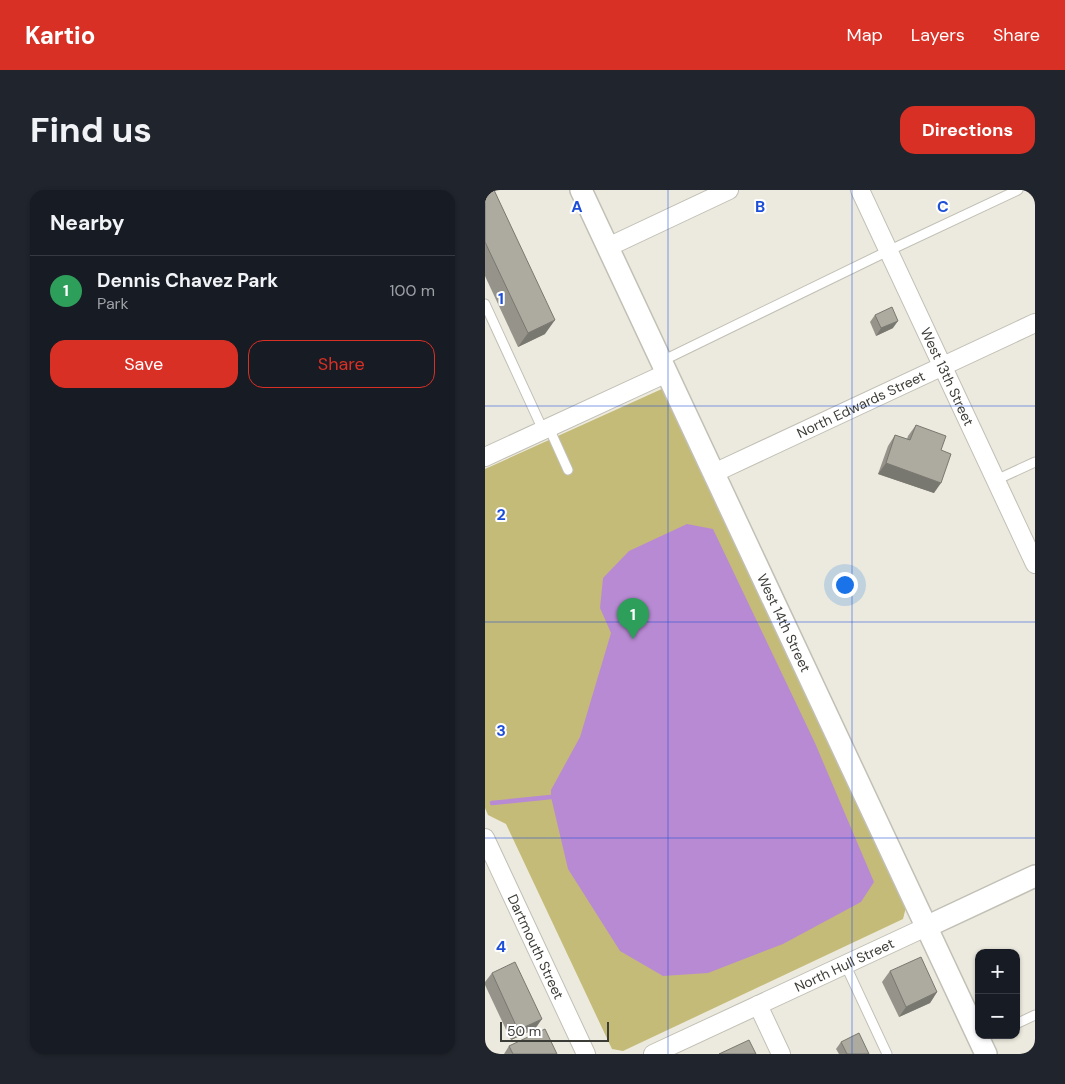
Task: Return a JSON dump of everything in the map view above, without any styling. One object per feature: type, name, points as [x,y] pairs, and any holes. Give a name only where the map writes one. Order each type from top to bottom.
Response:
[{"type":"street","name":"West 14th Street","points":[[581,190],[926,927],[985,1043]]},
{"type":"street","points":[[608,247],[729,190]]},
{"type":"street","name":"West 13th Street","points":[[860,190],[1035,564]]},
{"type":"street","name":"North Edwards Street","points":[[714,473],[1035,323]]},
{"type":"street","points":[[485,457],[546,429],[664,367]]},
{"type":"street","name":"Dartmouth Street","points":[[485,838],[586,1054]]},
{"type":"street","name":"North Hull Street","points":[[653,1054],[676,1049],[758,1005],[1035,876]]},
{"type":"street","points":[[758,1005],[781,1054]]},
{"type":"lane","points":[[664,367],[889,251],[1019,190]]},
{"type":"lane","points":[[485,304],[568,470]]},
{"type":"lane","points":[[996,480],[1035,462]]},
{"type":"lane","points":[[845,964],[887,1054]]},
{"type":"lane","points":[[1020,1022],[1035,1015]]},
{"type":"shaded area","points":[[664,388],[906,907],[903,919],[623,1051],[612,1049],[506,824],[488,815],[485,808],[485,469]]},
{"type":"shaded area","points":[[687,524],[713,529],[815,743],[874,882],[861,902],[783,944],[708,973],[663,976],[620,951],[568,869],[551,790],[580,737],[611,633],[600,608],[603,578],[629,551]]},
{"type":"building","points":[[485,190],[494,190],[555,320],[528,333],[485,242]]},
{"type":"building","points":[[892,307],[898,321],[881,328],[875,315]]},
{"type":"building","points":[[916,425],[946,436],[941,450],[951,454],[941,483],[886,463],[895,435],[910,440]]},
{"type":"building","points":[[921,957],[937,992],[906,1007],[890,971]]},
{"type":"building","points":[[515,962],[542,1019],[518,1030],[492,973]]},
{"type":"building","points":[[545,1029],[557,1054],[513,1054],[509,1046]]},
{"type":"building","points":[[859,1033],[869,1054],[847,1054],[841,1042]]},
{"type":"building","points":[[749,1040],[756,1054],[719,1054]]},
{"type":"waterway","points":[[492,803],[551,797]]},
{"type":"place","name":"Dennis Chavez Park","points":[[633,639]]}]
